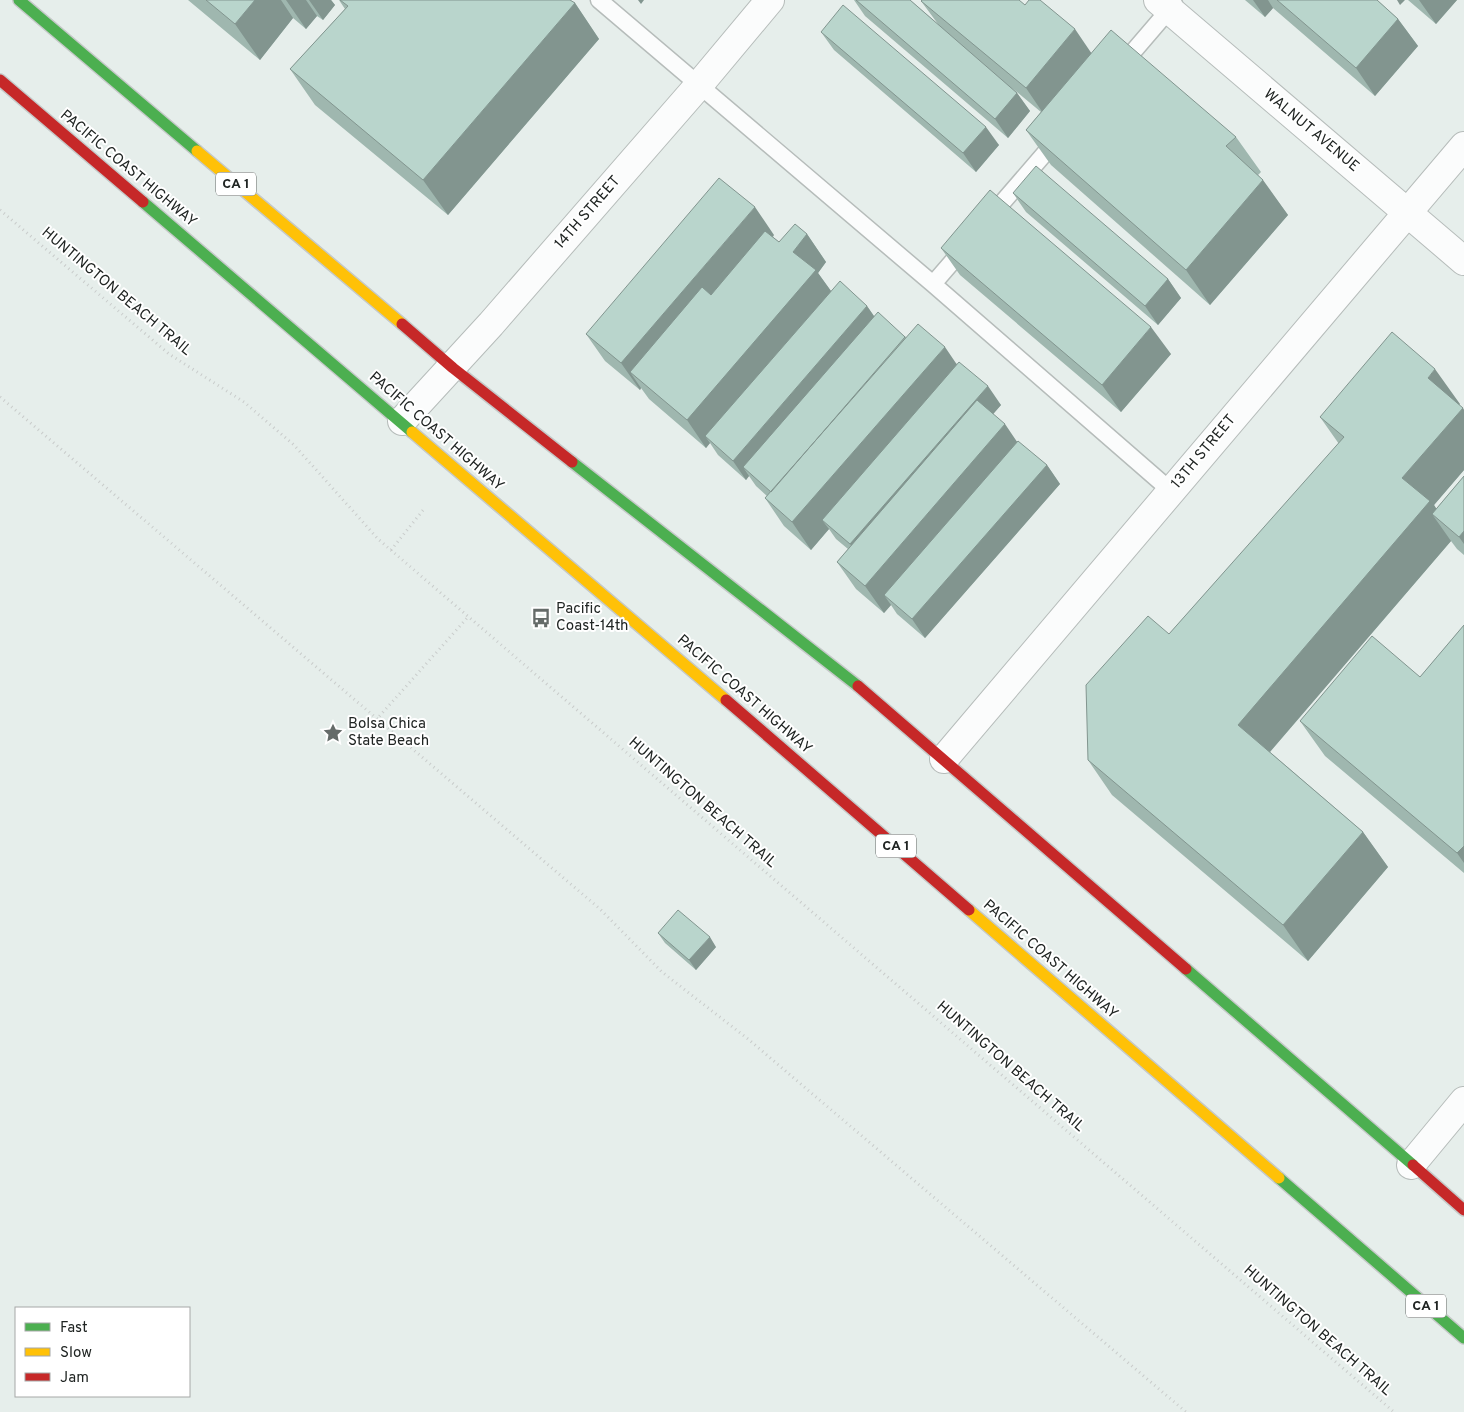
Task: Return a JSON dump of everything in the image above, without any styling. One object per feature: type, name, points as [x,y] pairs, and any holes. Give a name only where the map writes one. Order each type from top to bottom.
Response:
[{"type":"highway","name":"CA 1","points":[[19,0],[452,368],[875,699],[1464,1210]]},
{"type":"highway","name":"PACIFIC COAST HIGHWAY","points":[[0,80],[402,421],[1464,1338]]},
{"type":"street","name":"14TH STREET","points":[[402,421],[452,368],[700,85],[770,0]]},
{"type":"street","name":"WALNUT AVENUE","points":[[1168,3],[1464,261]]},
{"type":"street","name":"13TH STREET","points":[[944,759],[1464,146]]},
{"type":"street","points":[[1411,1164],[1464,1101]]},
{"type":"lane","points":[[599,0],[933,284],[1171,491]]},
{"type":"lane","points":[[1111,76],[1168,3]]},
{"type":"lane","points":[[933,284],[1067,128]]},
{"type":"path","name":"HUNTINGTON BEACH TRAIL","points":[[0,210],[168,354],[244,402],[294,445],[390,550],[1394,1412]]},
{"type":"path","points":[[0,397],[376,720],[600,909],[662,972],[748,1039],[1186,1412]]},
{"type":"path","points":[[390,550],[424,509]]},
{"type":"path","points":[[376,720],[468,617]]},
{"type":"building","points":[[206,0],[255,0],[235,24]]},
{"type":"building","points":[[340,0],[570,0],[575,3],[423,180],[290,69],[348,6]]},
{"type":"building","points":[[856,0],[910,0],[1017,93],[995,119]]},
{"type":"building","points":[[922,0],[1019,0],[1025,5],[1029,0],[1040,0],[1075,29],[1026,88]]},
{"type":"building","points":[[1277,0],[1377,0],[1398,19],[1356,68]]},
{"type":"building","points":[[843,5],[986,127],[963,153],[821,32]]},
{"type":"building","points":[[1111,30],[1236,137],[1226,146],[1263,180],[1186,270],[1026,130]]},
{"type":"building","points":[[1036,166],[1168,279],[1145,306],[1013,193]]},
{"type":"building","points":[[719,178],[755,207],[621,363],[586,334]]},
{"type":"building","points":[[990,190],[1151,327],[1102,385],[941,248]]},
{"type":"building","points":[[795,224],[807,234],[793,252],[816,270],[687,420],[630,372],[702,287],[711,295],[765,231],[779,242]]},
{"type":"building","points":[[840,281],[867,306],[733,461],[705,436]]},
{"type":"building","points":[[878,312],[905,337],[771,492],[743,467]]},
{"type":"building","points":[[918,324],[945,347],[792,522],[765,498]]},
{"type":"building","points":[[1392,332],[1435,369],[1428,378],[1463,408],[1402,478],[1430,501],[1238,725],[1363,832],[1283,925],[1088,760],[1086,685],[1148,616],[1169,634],[1344,437],[1320,417]]},
{"type":"building","points":[[959,362],[988,386],[850,544],[822,520]]},
{"type":"building","points":[[977,400],[1005,424],[865,586],[837,562]]},
{"type":"building","points":[[1018,441],[1047,465],[912,619],[884,595]]},
{"type":"building","points":[[1464,476],[1464,531],[1459,537],[1432,514]]},
{"type":"building","points":[[1464,625],[1464,846],[1457,853],[1300,721],[1372,636],[1420,677]]},
{"type":"building","points":[[678,910],[710,937],[689,960],[658,933]]},
{"type":"traffic: fast","points":[[19,0],[197,151]]},
{"type":"traffic: fast","points":[[143,202],[412,432]]},
{"type":"traffic: fast","points":[[572,462],[858,686]]},
{"type":"traffic: fast","points":[[1186,969],[1413,1165]]},
{"type":"traffic: fast","points":[[1279,1178],[1464,1338]]},
{"type":"traffic: slow","points":[[197,151],[402,324]]},
{"type":"traffic: slow","points":[[412,432],[726,700]]},
{"type":"traffic: slow","points":[[969,910],[1279,1178]]},
{"type":"traffic: jam","points":[[0,80],[143,202]]},
{"type":"traffic: jam","points":[[402,324],[453,368],[572,462]]},
{"type":"traffic: jam","points":[[858,686],[1186,969]]},
{"type":"traffic: jam","points":[[726,700],[969,910]]},
{"type":"traffic: jam","points":[[1413,1165],[1464,1210]]},
{"type":"place","name":"Pacific Coast-14th","points":[[541,618]]},
{"type":"place","name":"Bolsa Chica State Beach","points":[[333,733]]}]
